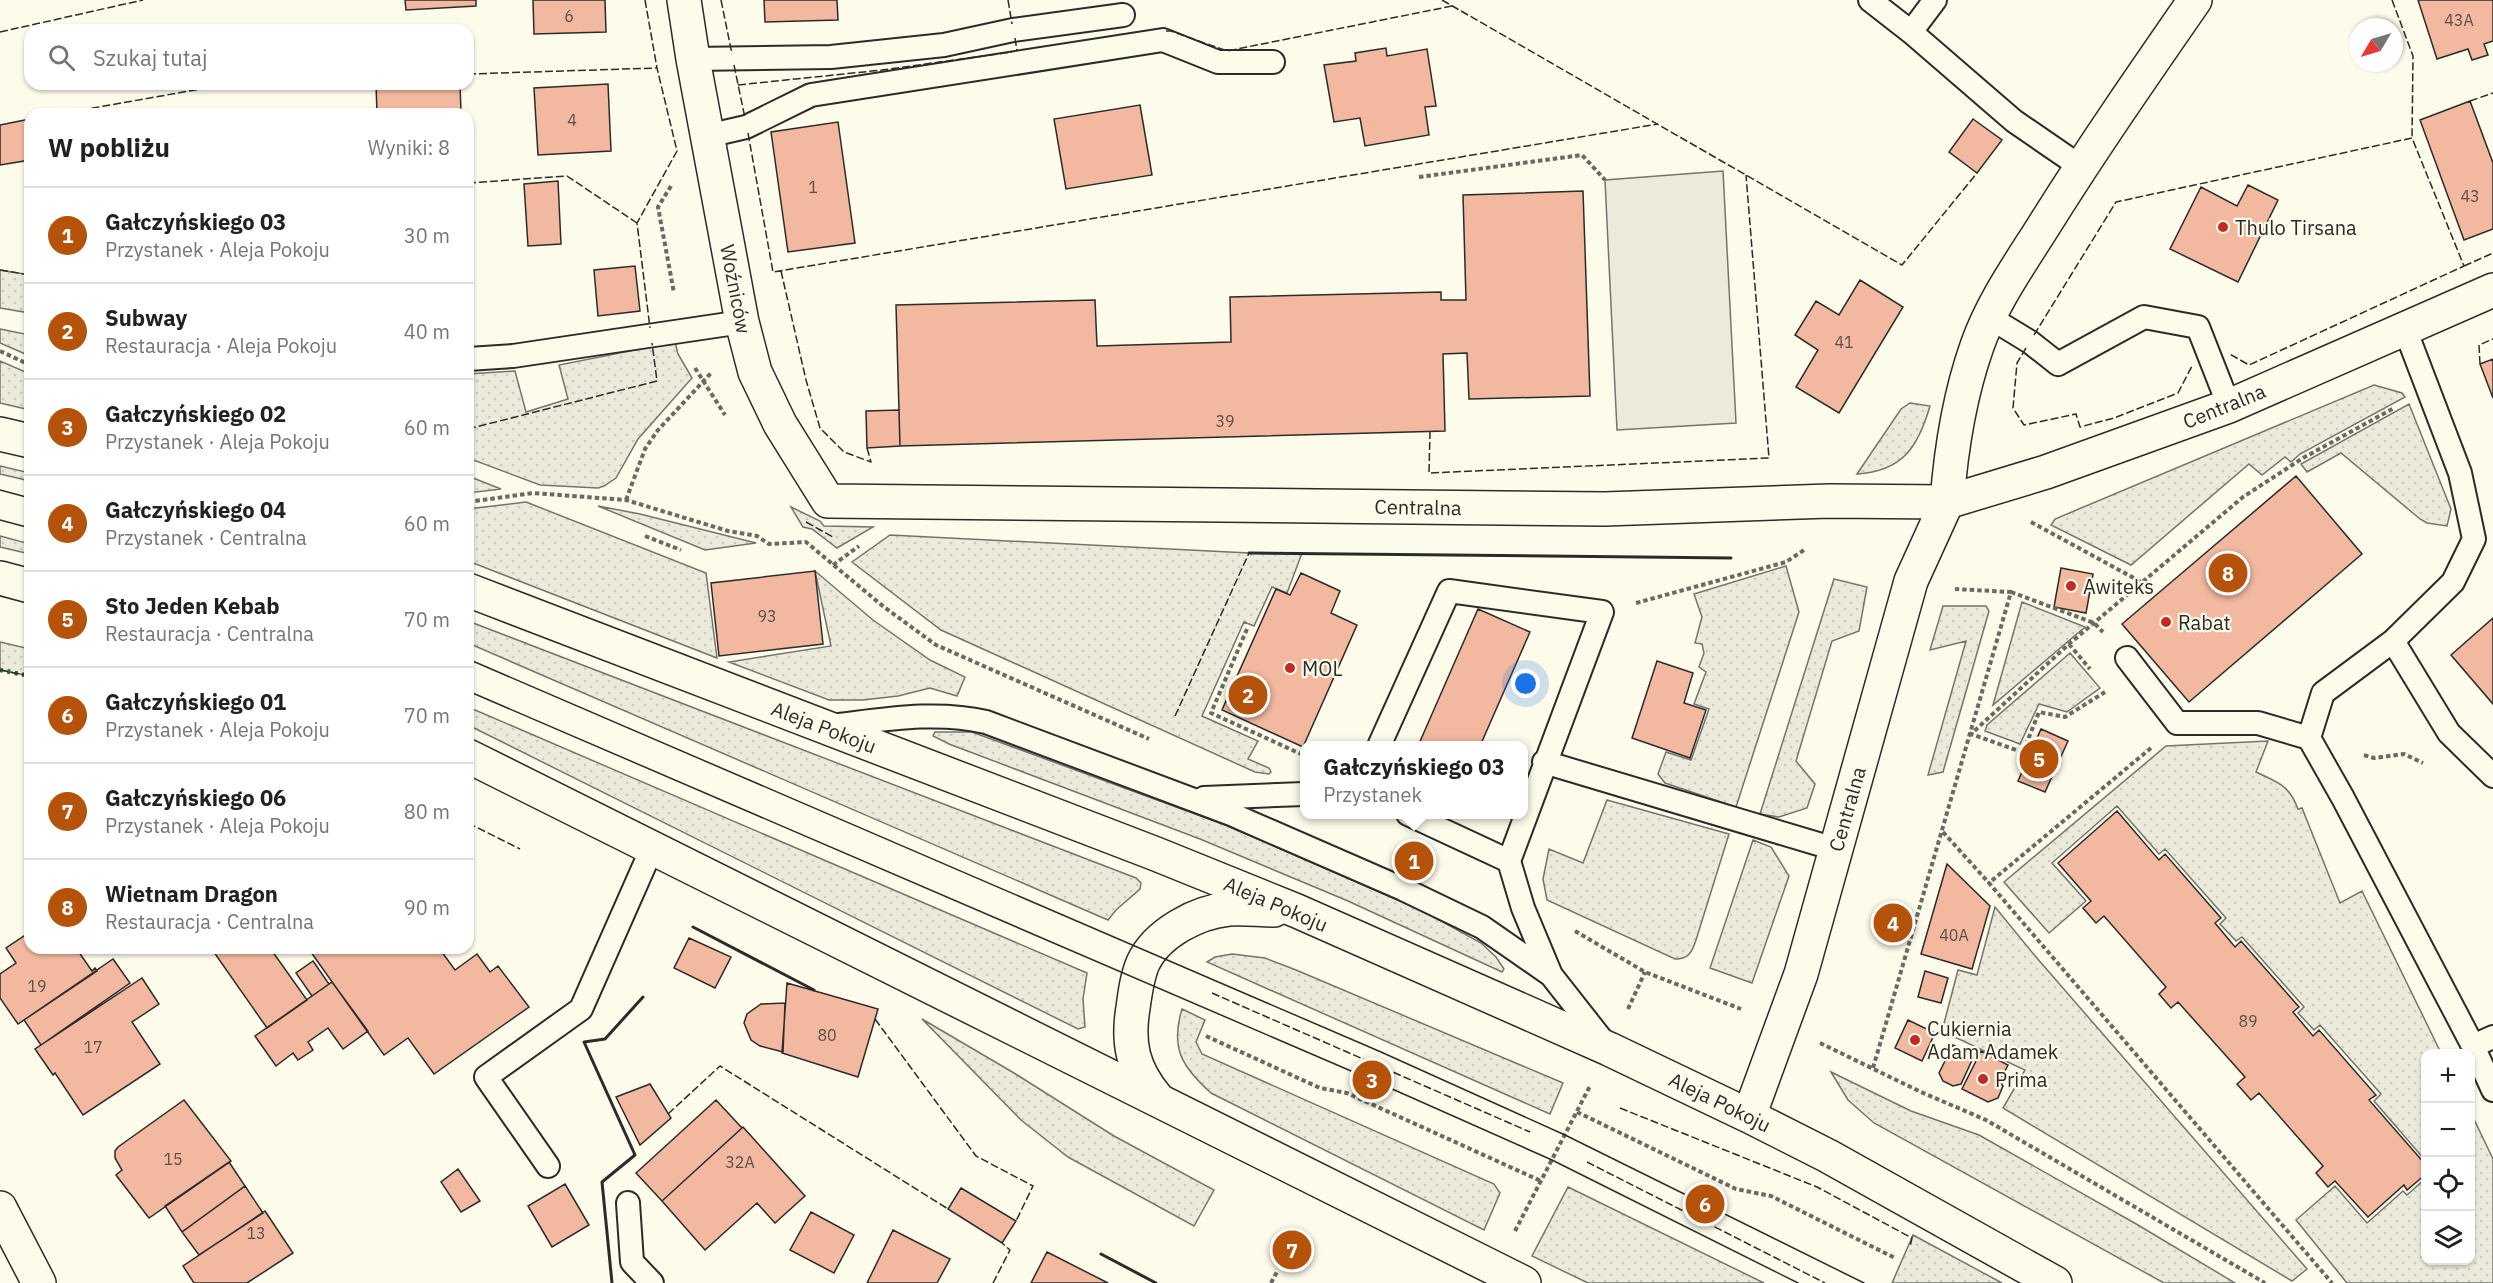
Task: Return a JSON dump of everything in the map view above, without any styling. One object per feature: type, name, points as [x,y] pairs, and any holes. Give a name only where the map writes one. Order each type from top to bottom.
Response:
[{"type":"street","name":"Woźniców","points":[[684,0],[707,136],[745,333],[755,372],[766,398],[828,501],[889,501]]},
{"type":"street","name":"Centralna","points":[[1749,1116],[1801,974],[1911,581],[1947,502],[1950,460],[1961,399],[1989,317],[2081,167],[2195,0]]},
{"type":"street","name":"Centralna","points":[[889,501],[1605,509],[1829,501],[1947,502],[2046,472],[2229,406],[2493,290]]},
{"type":"street","points":[[0,434],[24,440]]},
{"type":"street","points":[[0,578],[24,584]]},
{"type":"street","name":"Aleja Pokoju","points":[[474,592],[1156,854],[1297,911],[1609,1049],[1749,1116],[1828,1156],[2055,1283]]},
{"type":"street","points":[[474,759],[1156,1097],[1524,1283]]},
{"type":"street","points":[[1156,1097],[1143,1081],[1136,1066],[1131,1035],[1138,980],[1149,952],[1162,938],[1178,927],[1228,909],[1297,911]]},
{"type":"street","points":[[0,1208],[39,1283]]},
{"type":"lane","points":[[1870,0],[1911,32],[2014,121],[2081,167]]},
{"type":"lane","points":[[1911,32],[1935,0]]},
{"type":"lane","points":[[693,59],[831,57],[945,45],[1013,30],[1123,15]]},
{"type":"lane","points":[[707,136],[746,126],[811,95],[1163,40],[1218,62],[1272,62]]},
{"type":"lane","points":[[1989,317],[2030,342],[2058,364],[2144,317],[2198,327],[2229,406]]},
{"type":"lane","points":[[2309,738],[2324,693],[2393,641],[2452,582],[2474,539],[2460,473],[2405,329]]},
{"type":"lane","points":[[474,359],[745,333]]},
{"type":"lane","points":[[1380,741],[1449,591],[1602,612],[1528,809]]},
{"type":"lane","points":[[2393,641],[2449,733],[2493,776]]},
{"type":"lane","points":[[2132,665],[2177,723],[2258,723],[2309,738],[2483,1042],[2493,1090]]},
{"type":"lane","points":[[824,727],[913,716],[964,717],[986,722],[1232,814],[1403,889],[1482,927],[1551,975]]},
{"type":"lane","points":[[1545,762],[1835,849]]},
{"type":"lane","points":[[1191,798],[1300,794]]},
{"type":"lane","points":[[1419,819],[1509,861]]},
{"type":"lane","points":[[1524,819],[1509,861],[1522,908],[1551,975],[1609,1049]]},
{"type":"lane","points":[[548,1166],[486,1077],[581,1009],[653,846]]},
{"type":"lane","points":[[628,1203],[632,1262],[652,1283]]},
{"type":"path","points":[[1419,177],[1582,155],[1605,180]]},
{"type":"path","points":[[626,500],[645,449],[658,430],[745,333]]},
{"type":"path","points":[[0,351],[24,362]]},
{"type":"path","points":[[1971,734],[2069,644],[2242,497],[2303,458],[2403,403]]},
{"type":"path","points":[[474,501],[533,493],[626,500],[728,531],[758,536],[769,544],[806,542],[884,608],[936,645],[1155,742]]},
{"type":"path","points":[[2031,522],[2143,583]]},
{"type":"path","points":[[645,536],[681,550]]},
{"type":"path","points":[[1602,612],[1690,590],[1786,562],[1804,550]]},
{"type":"path","points":[[833,566],[846,556]]},
{"type":"path","points":[[1945,588],[2011,592],[2094,623],[2132,665],[2065,717],[2039,712],[2023,752]]},
{"type":"path","points":[[1873,1068],[2011,592]]},
{"type":"path","points":[[1247,629],[1211,713],[1300,753]]},
{"type":"path","points":[[2069,644],[2088,667]]},
{"type":"path","points":[[1971,734],[2030,755]]},
{"type":"path","points":[[2309,738],[2374,758],[2404,754],[2426,764]]},
{"type":"path","points":[[1989,882],[2158,742]]},
{"type":"path","points":[[1943,832],[1989,882],[2332,1283]]},
{"type":"path","points":[[1567,928],[1587,937],[1645,972],[1741,1009]]},
{"type":"path","points":[[1626,1014],[1645,972]]},
{"type":"path","points":[[1206,1036],[1320,1088],[1347,1093],[1541,1180]]},
{"type":"path","points":[[1825,1044],[1921,1092],[1986,1120],[2265,1283]]},
{"type":"path","points":[[1514,1233],[1588,1091]]},
{"type":"path","points":[[1577,1112],[1736,1190],[1771,1196],[1895,1258]]},
{"type":"path","points":[[1272,1283],[1278,1270]]},
{"type":"shaded area","points":[[1723,171],[1736,423],[1617,430],[1605,180]]},
{"type":"shaded area","points":[[0,270],[24,274],[24,312],[0,308]]},
{"type":"shaded area","points":[[0,329],[24,334],[24,353],[0,343]]},
{"type":"shaded area","points":[[675,342],[678,354],[692,378],[638,439],[616,478],[604,486],[598,488],[540,485],[474,460],[474,374],[515,371],[526,412],[568,399],[559,365]]},
{"type":"shaded area","points":[[0,361],[24,371],[24,409],[0,403]]},
{"type":"shaded area","points":[[2374,385],[2402,393],[2405,397],[2300,454],[2291,462],[2285,457],[2262,475],[2249,464],[2131,565],[2051,525],[2055,519]]},
{"type":"shaded area","points":[[1910,403],[1930,406],[1914,445],[1897,462],[1886,468],[1857,474],[1901,409]]},
{"type":"shaded area","points":[[2409,404],[2451,509],[2447,526],[2427,523],[2420,519],[2341,453],[2307,472],[2301,464]]},
{"type":"shaded area","points":[[0,466],[24,472],[24,480],[0,474]]},
{"type":"shaded area","points":[[474,478],[501,489],[474,492]]},
{"type":"shaded area","points":[[526,502],[706,573],[717,658],[474,563],[474,508]]},
{"type":"shaded area","points":[[598,506],[640,514],[756,543],[705,550]]},
{"type":"shaded area","points":[[791,507],[820,521],[824,526],[873,527],[837,548],[812,529],[803,527]]},
{"type":"shaded area","points":[[890,535],[1249,553],[1302,553],[1287,593],[1272,587],[1254,626],[1244,622],[1202,716],[1258,741],[1248,759],[1269,768],[1271,772],[1269,774],[1255,772],[941,630],[852,562]]},
{"type":"shaded area","points":[[0,536],[24,542],[24,553],[0,547]]},
{"type":"shaded area","points":[[1786,566],[1799,612],[1736,807],[1665,783],[1658,774],[1666,752],[1691,760],[1709,709],[1694,704],[1706,672],[1699,667],[1704,653],[1702,644],[1695,643],[1702,617],[1694,594]]},
{"type":"shaded area","points":[[815,571],[873,620],[930,660],[965,677],[957,696],[930,688],[898,696],[863,700],[829,700],[729,662],[831,646]]},
{"type":"shaded area","points":[[1834,579],[1867,587],[1859,631],[1832,641],[1796,761],[1815,784],[1807,808],[1779,817],[1760,814]]},
{"type":"shaded area","points":[[2022,602],[2085,627],[1993,705]]},
{"type":"shaded area","points":[[1943,606],[1986,606],[1989,611],[1943,772],[1928,775],[1966,641],[1930,650]]},
{"type":"shaded area","points":[[474,623],[1136,878],[1141,883],[1140,889],[1108,920],[474,646]]},
{"type":"shaded area","points":[[0,642],[24,648],[24,675],[0,670]]},
{"type":"shaded area","points":[[2070,653],[2100,688],[2067,712],[2039,704],[2020,744],[1985,731],[1987,725]]},
{"type":"shaded area","points":[[474,710],[1087,973],[1083,999],[1085,1027],[1078,1029],[474,728]]},
{"type":"shaded area","points":[[935,732],[972,732],[1225,825],[1423,911],[1481,943],[1496,957],[1504,969],[1502,972],[1348,901],[1200,839],[949,744],[933,736]]},
{"type":"shaded area","points":[[2268,741],[2256,772],[2282,786],[2291,795],[2298,809],[2302,808],[2340,903],[2362,891],[2439,1049],[2421,1049],[2421,1155],[2374,1101],[2381,1094],[2320,1025],[2314,1030],[2298,1013],[2304,1007],[2242,937],[2236,941],[2220,924],[2226,918],[2165,849],[2159,854],[2117,806],[2052,863],[2086,901],[2049,933],[2004,882],[2166,746]]},
{"type":"shaded area","points":[[1607,800],[1729,834],[1695,944],[1684,958],[1675,959],[1547,900],[1543,879],[1549,849],[1583,863]]},
{"type":"shaded area","points":[[1753,840],[1771,847],[1789,876],[1752,983],[1710,968]]},
{"type":"shaded area","points":[[1995,907],[2307,1269],[2292,1281],[2003,1108],[2025,1070],[1942,1031],[1958,970],[1977,975]]},
{"type":"shaded area","points":[[1232,954],[1265,958],[1296,970],[1563,1083],[1550,1114],[1207,962],[1215,957]]},
{"type":"shaded area","points":[[1182,1009],[1205,1020],[1196,1042],[1202,1054],[1494,1184],[1500,1193],[1484,1230],[1211,1093],[1201,1084],[1181,1056],[1177,1035]]},
{"type":"shaded area","points":[[922,1019],[1114,1136],[1214,1190],[1194,1226],[1068,1157],[1021,1120]]},
{"type":"shaded area","points":[[1831,1072],[1911,1111],[1979,1135],[2235,1283],[2164,1283],[1874,1123],[1848,1100]]},
{"type":"shaded area","points":[[2475,1121],[2493,1159],[2493,1283],[2347,1283],[2296,1220],[2335,1186],[2367,1223],[2403,1191],[2407,1195],[2421,1183],[2421,1265],[2475,1265]]},
{"type":"shaded area","points":[[1568,1187],[1764,1283],[1588,1283],[1532,1256]]},
{"type":"shaded area","points":[[1913,1235],[2002,1283],[1892,1283]]},
{"type":"building","points":[[405,0],[476,0],[476,6],[406,10]]},
{"type":"building","points":[[533,0],[605,0],[606,32],[534,34]]},
{"type":"building","points":[[764,0],[837,0],[838,20],[765,22]]},
{"type":"building","points":[[2418,0],[2493,0],[2493,41],[2484,44],[2488,55],[2472,60],[2468,49],[2437,59]]},
{"type":"building","points":[[1386,48],[1387,56],[1427,49],[1436,106],[1425,107],[1429,135],[1365,146],[1360,118],[1334,122],[1324,65],[1356,61],[1355,53]]},
{"type":"building","points":[[608,84],[611,151],[538,155],[534,88]]},
{"type":"building","points":[[376,90],[460,90],[461,108],[377,108]]},
{"type":"building","points":[[2470,101],[2493,163],[2493,229],[2464,240],[2420,120]]},
{"type":"building","points":[[1140,105],[1152,175],[1066,189],[1054,119]]},
{"type":"building","points":[[1973,119],[2002,140],[1977,173],[1949,152]]},
{"type":"building","points":[[24,120],[24,161],[0,165],[0,125]]},
{"type":"building","points":[[838,122],[855,243],[788,252],[771,132]]},
{"type":"building","points":[[558,181],[561,244],[528,246],[524,184]]},
{"type":"building","name":"Thulo Tirsana","points":[[2248,185],[2278,200],[2238,282],[2170,249],[2201,187],[2237,206]]},
{"type":"building","points":[[1583,191],[1590,396],[1469,399],[1467,353],[1443,354],[1445,431],[900,446],[896,305],[1095,300],[1097,346],[1231,342],[1230,297],[1441,292],[1441,300],[1466,300],[1463,195]]},
{"type":"building","points":[[635,266],[640,311],[598,316],[594,270]]},
{"type":"building","points":[[1860,280],[1903,307],[1839,413],[1796,387],[1818,350],[1795,335],[1816,301],[1839,315]]},
{"type":"building","points":[[2493,359],[2493,398],[2480,364]]},
{"type":"building","points":[[899,410],[900,446],[867,448],[866,411]]},
{"type":"building","points":[[2296,476],[2362,554],[2189,702],[2122,624]]},
{"type":"building","points":[[2061,568],[2093,574],[2086,613],[2054,607]]},
{"type":"building","points":[[815,571],[823,644],[719,656],[711,583]]},
{"type":"building","name":"MOL","points":[[1301,573],[1340,591],[1331,613],[1357,625],[1306,741],[1300,741],[1300,746],[1222,710],[1276,589],[1290,595]]},
{"type":"building","points":[[1478,609],[1530,632],[1482,741],[1420,741]]},
{"type":"building","points":[[2493,618],[2493,704],[2451,655]]},
{"type":"building","points":[[1657,661],[1693,673],[1684,703],[1706,710],[1690,758],[1632,738]]},
{"type":"building","points":[[2041,729],[2068,741],[2045,792],[2018,781]]},
{"type":"building","points":[[2117,811],[2159,860],[2165,854],[2221,918],[2215,923],[2235,947],[2241,941],[2299,1007],[2293,1012],[2313,1036],[2319,1030],[2376,1095],[2369,1100],[2421,1159],[2421,1178],[2407,1190],[2404,1185],[2368,1217],[2335,1181],[2328,1187],[2316,1173],[2323,1166],[2259,1093],[2251,1100],[2237,1084],[2245,1077],[2178,1002],[2171,1008],[2159,994],[2166,987],[2104,916],[2096,923],[2083,908],[2091,901],[2058,863]]},
{"type":"building","points":[[1947,864],[1990,906],[1972,969],[1921,954]]},
{"type":"building","points":[[24,936],[24,954],[80,954],[92,971],[95,968],[97,971],[18,1024],[0,998],[0,974],[16,963],[6,948]]},
{"type":"building","points":[[689,938],[731,957],[715,988],[674,968]]},
{"type":"building","points":[[215,954],[274,954],[307,1000],[267,1028]]},
{"type":"building","points":[[312,954],[443,954],[455,970],[477,954],[490,972],[498,966],[529,1007],[434,1074],[408,1038],[384,1055]]},
{"type":"building","points":[[113,959],[130,983],[41,1045],[24,1020]]},
{"type":"building","points":[[313,961],[329,984],[312,996],[296,973]]},
{"type":"building","points":[[1925,971],[1948,978],[1941,1003],[1918,997]]},
{"type":"building","points":[[142,978],[159,1004],[132,1022],[160,1064],[83,1115],[55,1073],[53,1075],[35,1049]]},
{"type":"building","points":[[332,982],[368,1031],[343,1049],[328,1028],[308,1042],[313,1050],[298,1060],[293,1053],[276,1066],[255,1036]]},
{"type":"building","points":[[787,983],[878,1009],[858,1077],[782,1053]]},
{"type":"building","points":[[785,1003],[783,1052],[760,1046],[751,1040],[744,1023],[747,1014],[761,1004]]},
{"type":"building","name":"Cukiernia Adam Adamek","points":[[1908,1020],[1935,1033],[1922,1061],[1895,1048]]},
{"type":"building","points":[[1953,1045],[1974,1056],[1961,1084],[1953,1086],[1943,1081],[1939,1073]]},
{"type":"building","points":[[1981,1051],[2008,1065],[2000,1081],[2003,1086],[1998,1098],[1988,1102],[1962,1089]]},
{"type":"building","points":[[650,1084],[671,1118],[640,1145],[616,1097]]},
{"type":"building","points":[[184,1100],[231,1161],[149,1218],[116,1175],[122,1170],[115,1158],[115,1151]]},
{"type":"building","points":[[716,1100],[742,1128],[662,1201],[636,1173]]},
{"type":"building","points":[[743,1127],[805,1196],[775,1223],[757,1203],[705,1250],[662,1201]]},
{"type":"building","points":[[229,1162],[245,1186],[182,1232],[165,1206]]},
{"type":"building","points":[[458,1169],[480,1201],[461,1212],[441,1182]]},
{"type":"building","points":[[565,1184],[589,1225],[552,1247],[528,1206]]},
{"type":"building","points":[[245,1186],[263,1213],[199,1255],[182,1232]]},
{"type":"building","points":[[961,1188],[1016,1221],[1002,1243],[948,1209]]},
{"type":"building","points":[[265,1211],[293,1253],[247,1283],[194,1283],[183,1266]]},
{"type":"building","points":[[811,1212],[854,1235],[834,1273],[790,1250]]},
{"type":"building","points":[[893,1230],[950,1259],[937,1283],[867,1283]]},
{"type":"building","points":[[1047,1252],[1108,1283],[1031,1283]]},
{"type":"tram line","points":[[0,490],[24,496]]},
{"type":"tram line","points":[[0,520],[24,526]]},
{"type":"tram line","points":[[474,662],[1381,1052],[1565,1135],[1864,1283]]},
{"type":"tram line","points":[[474,694],[1372,1080],[1552,1160],[1798,1283]]},
{"type":"hedge","points":[[0,670],[24,675]]},
{"type":"fence","points":[[36,24],[143,0]]},
{"type":"fence","points":[[645,0],[657,68],[677,151],[637,223],[650,328]]},
{"type":"fence","points":[[721,0],[732,54]]},
{"type":"fence","points":[[1008,0],[1012,24]]},
{"type":"fence","points":[[1442,0],[1902,265],[1977,173]]},
{"type":"fence","points":[[2392,0],[2413,56],[2412,138]]},
{"type":"fence","points":[[1166,31],[1227,51],[1452,6]]},
{"type":"fence","points":[[0,32],[24,27]]},
{"type":"fence","points":[[1015,38],[1017,51]]},
{"type":"fence","points":[[738,85],[882,70],[1012,52]]},
{"type":"fence","points":[[734,65],[745,118]]},
{"type":"fence","points":[[474,74],[657,68]]},
{"type":"fence","points":[[93,108],[195,90]]},
{"type":"fence","points":[[2470,101],[2493,93]]},
{"type":"fence","points":[[748,133],[773,272],[1658,124]]},
{"type":"fence","points":[[2034,335],[2116,202],[2412,138],[2464,266],[2249,365],[2228,353]]},
{"type":"fence","points":[[1430,431],[1429,473],[1769,458],[1746,175]]},
{"type":"fence","points":[[474,183],[567,176],[637,223]]},
{"type":"fence","points":[[2464,266],[2493,253]]},
{"type":"fence","points":[[0,270],[24,274]]},
{"type":"fence","points":[[781,271],[806,380],[820,428],[844,452],[871,462],[867,448]]},
{"type":"fence","points":[[2480,364],[2479,345],[2493,339]]},
{"type":"fence","points":[[474,427],[657,381],[652,343]]},
{"type":"fence","points":[[2026,348],[2017,363],[2013,408],[2024,425],[2076,414],[2080,427],[2114,418],[2178,393],[2192,366]]},
{"type":"fence","points":[[806,522],[833,537]]},
{"type":"fence","points":[[1175,716],[1249,553]]},
{"type":"fence","points":[[0,670],[24,675]]},
{"type":"fence","points":[[474,826],[520,849]]},
{"type":"fence","points":[[1212,993],[1530,1132]]},
{"type":"fence","points":[[875,1019],[976,1156],[1033,1186],[1016,1221]]},
{"type":"fence","points":[[668,1114],[720,1066],[948,1209]]},
{"type":"fence","points":[[1620,1108],[1817,1187],[1912,1238],[1910,1247]]},
{"type":"fence","points":[[1587,1162],[1825,1283]]},
{"type":"fence","points":[[993,1283],[1010,1250],[1002,1243]]},
{"type":"wall","points":[[1249,553],[1731,558]]},
{"type":"wall","points":[[693,927],[814,990]]},
{"type":"wall","points":[[612,1283],[602,1182],[635,1155],[584,1042],[605,1039],[643,997]]},
{"type":"wall","points":[[1101,1254],[1156,1283]]},
{"type":"place","name":"Thulo Tirsana","points":[[2223,227]]},
{"type":"place","name":"Wietnam Dragon","points":[[2228,573]]},
{"type":"place","name":"Awiteks","points":[[2071,586]]},
{"type":"place","name":"Rabat","points":[[2166,622]]},
{"type":"place","name":"MOL","points":[[1290,668]]},
{"type":"place","name":"Subway","points":[[1248,695]]},
{"type":"place","name":"Sto Jeden Kebab","points":[[2039,759]]},
{"type":"place","name":"Gałczyńskiego 03","points":[[1414,861]]},
{"type":"place","name":"Gałczyńskiego 04","points":[[1893,923]]},
{"type":"place","name":"Cukiernia Adam Adamek","points":[[1915,1040]]},
{"type":"place","name":"Prima","points":[[1983,1079]]},
{"type":"place","name":"Gałczyńskiego 02","points":[[1372,1080]]},
{"type":"place","name":"Gałczyńskiego 01","points":[[1705,1204]]},
{"type":"place","name":"Gałczyńskiego 06","points":[[1292,1250]]}]
